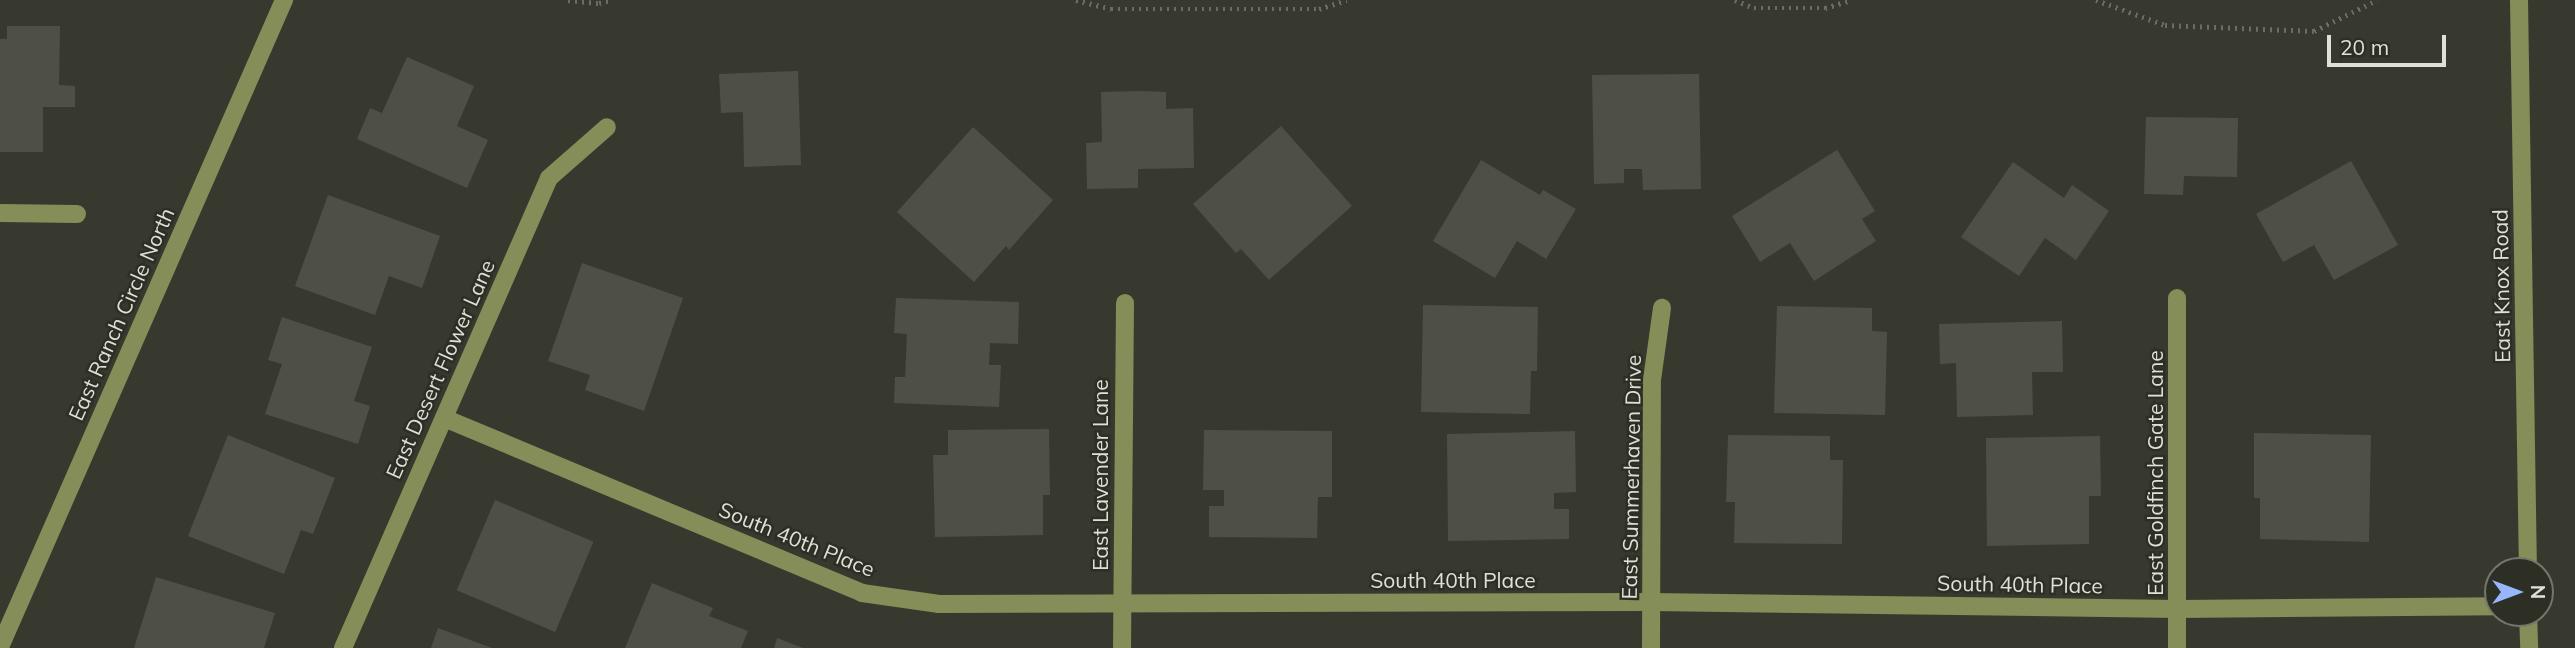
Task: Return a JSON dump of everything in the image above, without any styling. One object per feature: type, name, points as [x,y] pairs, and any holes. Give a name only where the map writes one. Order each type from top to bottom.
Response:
[{"type":"street","name":"East Ranch Circle North","points":[[0,647],[284,0]]},
{"type":"street","name":"East Knox Road","points":[[2519,0],[2528,557]]},
{"type":"street","name":"East Desert Flower Lane","points":[[343,648],[549,178],[607,127]]},
{"type":"street","points":[[0,213],[77,214]]},
{"type":"street","name":"East Goldfinch Gate Lane","points":[[2177,298],[2177,648]]},
{"type":"street","name":"East Lavender Lane","points":[[1122,648],[1125,303]]},
{"type":"street","name":"East Summerhaven Drive","points":[[1651,648],[1652,380],[1662,308]]},
{"type":"street","name":"South 40th Place","points":[[443,418],[862,593],[939,604],[1651,601],[2177,609],[2484,606]]},
{"type":"street","points":[[2528,627],[2529,648]]},
{"type":"path","points":[[569,0],[599,3],[611,0]]},
{"type":"path","points":[[1076,0],[1111,9],[1319,9],[1347,0]]},
{"type":"path","points":[[1735,0],[1754,8],[1825,8],[1852,0]]},
{"type":"path","points":[[2096,0],[2165,25],[2315,31],[2377,0]]},
{"type":"building","points":[[7,26],[60,26],[59,85],[75,86],[75,107],[43,107],[43,152],[0,152],[0,39],[7,39]]},
{"type":"building","points":[[407,57],[474,86],[457,126],[488,140],[467,188],[357,139],[370,108],[382,113]]},
{"type":"building","points":[[798,71],[801,165],[744,167],[743,112],[721,113],[719,74]]},
{"type":"building","points":[[1699,74],[1701,189],[1643,190],[1642,169],[1624,169],[1624,183],[1594,184],[1592,75]]},
{"type":"building","points":[[1101,92],[1166,92],[1166,109],[1193,108],[1194,168],[1138,169],[1138,188],[1087,189],[1086,143],[1102,142]]},
{"type":"building","points":[[2146,117],[2238,118],[2237,177],[2184,176],[2183,195],[2144,194]]},
{"type":"building","points":[[1281,126],[1352,206],[1269,280],[1241,249],[1236,253],[1193,204]]},
{"type":"building","points":[[973,127],[1053,200],[1009,250],[1006,246],[974,282],[897,212]]},
{"type":"building","points":[[1837,150],[1875,211],[1862,219],[1876,241],[1814,281],[1790,243],[1760,262],[1732,216]]},
{"type":"building","points":[[1481,160],[1540,195],[1543,190],[1576,209],[1546,259],[1517,241],[1495,278],[1433,241]]},
{"type":"building","points":[[2351,161],[2398,245],[2334,280],[2314,245],[2283,262],[2256,214]]},
{"type":"building","points":[[2013,162],[2064,198],[2072,185],[2109,211],[2076,260],[2045,238],[2019,276],[1961,237]]},
{"type":"building","points":[[328,195],[440,236],[422,288],[389,276],[375,315],[295,286]]},
{"type":"building","points":[[582,263],[683,298],[644,411],[585,390],[590,375],[548,361]]},
{"type":"building","points":[[896,298],[1019,302],[1018,344],[990,343],[989,365],[1001,365],[999,407],[894,403],[895,377],[905,377],[907,334],[894,333]]},
{"type":"building","points":[[1423,305],[1538,307],[1537,371],[1531,371],[1530,414],[1421,412]]},
{"type":"building","points":[[1777,306],[1872,308],[1872,331],[1887,332],[1885,415],[1774,413]]},
{"type":"building","points":[[282,317],[372,347],[354,401],[370,406],[358,444],[265,414],[282,364],[268,360]]},
{"type":"building","points":[[2062,321],[2063,372],[2032,372],[2033,415],[1957,417],[1956,363],[1940,364],[1939,324]]},
{"type":"building","points":[[1049,429],[1050,495],[1043,495],[1043,535],[935,537],[933,455],[948,455],[948,430]]},
{"type":"building","points":[[1204,430],[1332,431],[1332,497],[1318,497],[1317,538],[1209,537],[1209,506],[1224,506],[1224,490],[1203,490]]},
{"type":"building","points":[[1575,431],[1576,492],[1554,493],[1554,509],[1569,509],[1569,539],[1448,541],[1447,434]]},
{"type":"building","points":[[2254,433],[2371,435],[2369,542],[2260,539],[2260,498],[2254,498]]},
{"type":"building","points":[[228,435],[335,478],[313,534],[301,530],[284,574],[188,536]]},
{"type":"building","points":[[1728,435],[1830,436],[1830,460],[1843,460],[1842,544],[1734,543],[1735,502],[1726,502]]},
{"type":"building","points":[[2100,436],[2101,496],[2089,496],[2089,544],[1987,546],[1986,438]]},
{"type":"building","points":[[495,500],[593,542],[555,632],[457,590]]},
{"type":"building","points":[[156,577],[275,613],[264,648],[134,648]]},
{"type":"building","points":[[652,583],[713,608],[709,616],[748,631],[741,648],[625,648]]},
{"type":"building","points":[[438,628],[492,648],[431,648]]},
{"type":"building","points":[[777,638],[803,648],[774,648]]}]
